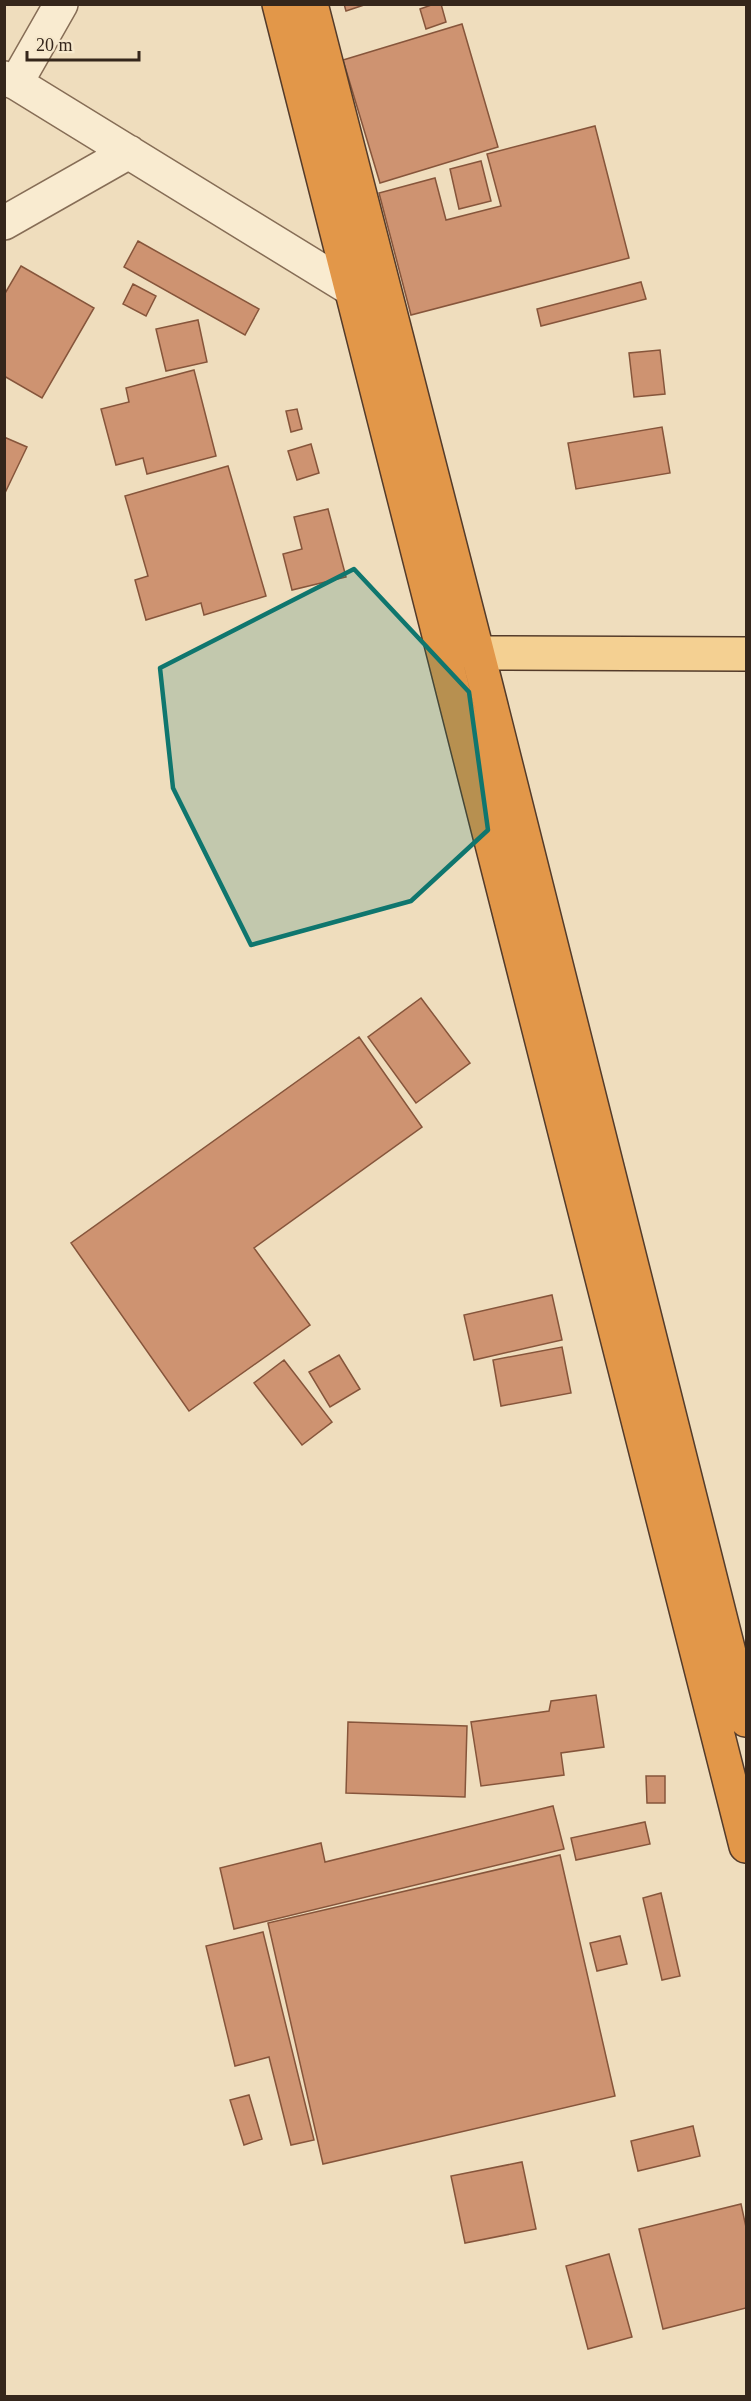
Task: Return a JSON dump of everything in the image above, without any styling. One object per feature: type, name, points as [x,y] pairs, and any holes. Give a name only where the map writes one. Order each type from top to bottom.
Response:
[{"type":"highway","points":[[279,4],[747,1846]]},
{"type":"highway","points":[[311,4],[388,306],[483,658],[747,1720]]},
{"type":"main road","points":[[483,658],[747,654]]},
{"type":"main road","points":[[483,658],[747,661]]},
{"type":"lane","points":[[61,4],[10,81],[351,289],[388,306]]},
{"type":"lane","points":[[4,224],[129,152]]},
{"type":"highlighted area","points":[[354,569],[469,692],[488,830],[411,901],[251,945],[173,788],[160,668]]},
{"type":"building","points":[[344,4],[367,4],[346,11]]},
{"type":"building","points":[[441,4],[446,22],[426,29],[420,9]]},
{"type":"building","points":[[462,24],[498,147],[380,183],[343,60]]},
{"type":"building","points":[[595,126],[629,258],[411,315],[379,193],[435,178],[446,220],[501,206],[487,154]]},
{"type":"building","points":[[481,161],[491,201],[459,209],[450,169]]},
{"type":"building","points":[[138,241],[259,309],[245,335],[124,267]]},
{"type":"building","points":[[21,266],[94,308],[42,398],[4,376],[4,295]]},
{"type":"building","points":[[641,282],[646,299],[541,326],[537,309]]},
{"type":"building","points":[[133,284],[156,296],[146,316],[123,304]]},
{"type":"building","points":[[198,320],[207,362],[166,371],[156,329]]},
{"type":"building","points":[[660,350],[665,394],[634,397],[629,353]]},
{"type":"building","points":[[194,370],[216,456],[147,474],[143,458],[116,465],[101,409],[129,402],[126,388]]},
{"type":"building","points":[[297,409],[302,429],[291,432],[286,411]]},
{"type":"building","points":[[662,427],[670,473],[576,489],[568,443]]},
{"type":"building","points":[[4,437],[27,447],[4,495]]},
{"type":"building","points":[[311,444],[319,473],[297,480],[288,451]]},
{"type":"building","points":[[228,466],[266,596],[204,615],[201,603],[146,620],[135,580],[148,576],[125,496]]},
{"type":"building","points":[[328,509],[346,577],[292,590],[283,554],[302,549],[294,517]]},
{"type":"building","points":[[421,998],[470,1063],[416,1103],[368,1037]]},
{"type":"building","points":[[359,1037],[422,1127],[254,1248],[310,1325],[189,1411],[71,1243]]},
{"type":"building","points":[[552,1295],[562,1340],[474,1360],[464,1315]]},
{"type":"building","points":[[562,1347],[571,1393],[501,1406],[493,1360]]},
{"type":"building","points":[[339,1355],[360,1389],[330,1407],[309,1372]]},
{"type":"building","points":[[284,1360],[332,1422],[302,1445],[254,1383]]},
{"type":"building","points":[[596,1695],[604,1747],[561,1753],[564,1775],[481,1786],[471,1722],[549,1711],[551,1701]]},
{"type":"building","points":[[348,1722],[467,1726],[465,1797],[346,1793]]},
{"type":"building","points":[[646,1776],[665,1776],[665,1803],[647,1803]]},
{"type":"building","points":[[553,1806],[564,1849],[234,1929],[220,1868],[321,1843],[325,1862]]},
{"type":"building","points":[[645,1822],[650,1844],[576,1860],[571,1838]]},
{"type":"building","points":[[560,1855],[615,2096],[323,2164],[268,1923]]},
{"type":"building","points":[[661,1893],[680,1976],[662,1980],[643,1898]]},
{"type":"building","points":[[263,1932],[314,2140],[291,2145],[269,2057],[235,2066],[206,1946]]},
{"type":"building","points":[[620,1936],[627,1964],[597,1971],[590,1943]]},
{"type":"building","points":[[249,2095],[262,2139],[244,2145],[230,2100]]},
{"type":"building","points":[[693,2126],[700,2156],[638,2171],[631,2141]]},
{"type":"building","points":[[522,2162],[536,2229],[465,2243],[451,2176]]},
{"type":"building","points":[[741,2204],[746,2227],[746,2308],[663,2329],[639,2229]]},
{"type":"building","points":[[609,2254],[632,2337],[588,2349],[566,2266]]}]
